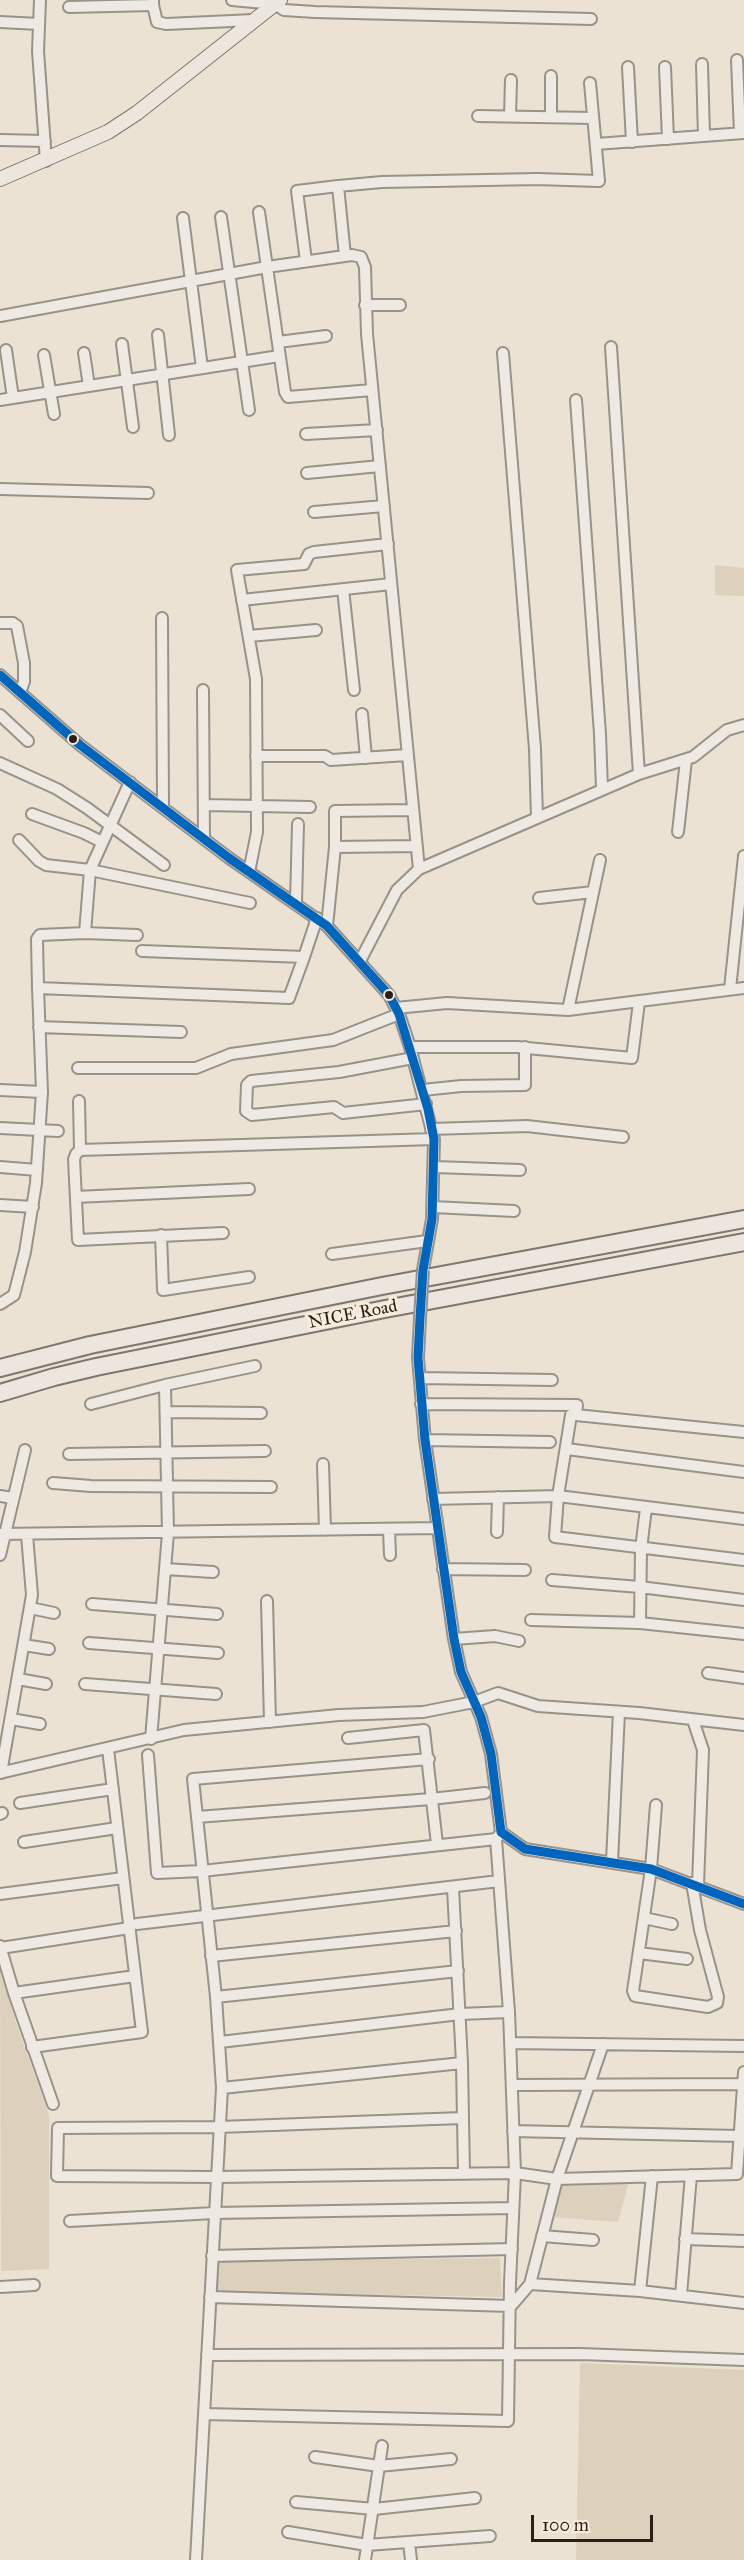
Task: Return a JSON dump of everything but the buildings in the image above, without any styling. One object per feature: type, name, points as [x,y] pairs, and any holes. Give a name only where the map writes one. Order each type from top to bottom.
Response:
[{"type":"highway","name":"NICE Road","points":[[0,1368],[113,1340],[382,1286],[744,1219]]},
{"type":"highway","name":"NICE Road","points":[[0,1393],[96,1367],[384,1309],[744,1242]]},
{"type":"main road","points":[[0,179],[46,161],[108,132],[137,113],[278,2]]},
{"type":"street","points":[[40,0],[38,51],[46,161]]},
{"type":"street","points":[[231,0],[278,2],[284,10],[315,12],[591,19]]},
{"type":"street","points":[[69,7],[153,2],[157,22],[166,24],[254,20]]},
{"type":"street","points":[[0,22],[39,24]]},
{"type":"street","points":[[596,144],[742,133],[737,60]]},
{"type":"street","points":[[702,64],[704,136]]},
{"type":"street","points":[[665,67],[668,139]]},
{"type":"street","points":[[628,68],[632,142]]},
{"type":"street","points":[[551,76],[551,117]]},
{"type":"street","points":[[510,117],[511,80]]},
{"type":"street","points":[[306,261],[297,191],[382,182],[537,180],[599,182],[591,83]]},
{"type":"street","points":[[478,116],[593,118]]},
{"type":"street","points":[[0,140],[45,141]]},
{"type":"street","points":[[338,186],[345,256]]},
{"type":"street","points":[[259,212],[279,356],[285,392],[288,397],[372,390]]},
{"type":"street","points":[[221,217],[249,410]]},
{"type":"street","points":[[183,218],[202,368]]},
{"type":"street","points":[[0,316],[267,267],[345,256],[361,257],[365,267],[365,305],[372,390],[419,868]]},
{"type":"street","points":[[365,305],[400,305]]},
{"type":"street","points":[[158,335],[169,435]]},
{"type":"street","points":[[278,342],[326,336]]},
{"type":"street","points":[[122,345],[133,427]]},
{"type":"street","points":[[611,347],[639,774]]},
{"type":"street","points":[[6,350],[13,398]]},
{"type":"street","points":[[84,353],[89,386]]},
{"type":"street","points":[[503,353],[535,749],[537,818]]},
{"type":"street","points":[[44,355],[54,414]]},
{"type":"street","points":[[0,400],[279,356]]},
{"type":"street","points":[[576,400],[602,789]]},
{"type":"street","points":[[306,434],[377,430]]},
{"type":"street","points":[[308,473],[380,466]]},
{"type":"street","points":[[0,489],[148,494]]},
{"type":"street","points":[[314,512],[384,506]]},
{"type":"street","points":[[249,872],[256,832],[256,679],[237,570],[304,564],[309,554],[314,552],[387,544]]},
{"type":"street","points":[[242,600],[391,584]]},
{"type":"street","points":[[343,589],[354,690]]},
{"type":"street","points":[[162,618],[164,806]]},
{"type":"street","points":[[0,623],[13,623],[17,626],[24,663],[24,681],[20,692]]},
{"type":"street","points":[[249,636],[316,630]]},
{"type":"street","points":[[0,675],[73,739],[164,806],[204,839],[327,926],[389,995],[412,1052],[433,1134],[435,1167],[433,1207],[423,1270],[420,1318],[421,1404],[454,1639],[461,1672],[481,1717],[491,1754],[499,1835],[499,1881],[509,2012],[515,2173],[508,2421],[204,2414]]},
{"type":"street","points":[[203,690],[204,839]]},
{"type":"street","points":[[362,714],[366,758]]},
{"type":"street","points":[[0,716],[28,741]]},
{"type":"street","points":[[360,961],[397,890],[419,868],[639,774],[693,758],[727,730],[744,725]]},
{"type":"street","points":[[256,756],[324,756],[331,760],[407,755]]},
{"type":"street","points":[[678,832],[686,760]]},
{"type":"street","points":[[0,763],[57,789],[164,865]]},
{"type":"street","points":[[85,933],[90,870],[130,782]]},
{"type":"street","points":[[205,805],[310,807]]},
{"type":"street","points":[[327,926],[335,847],[335,811],[412,810]]},
{"type":"street","points":[[32,814],[102,842]]},
{"type":"street","points":[[296,903],[298,824]]},
{"type":"street","points":[[19,840],[39,861],[46,864],[90,870],[250,903]]},
{"type":"street","points":[[335,847],[416,846]]},
{"type":"street","points":[[730,989],[744,856]]},
{"type":"street","points":[[568,1010],[600,860]]},
{"type":"street","points":[[539,898],[593,892]]},
{"type":"street","points":[[38,988],[289,998],[317,918]]},
{"type":"street","points":[[0,1304],[14,1294],[25,1252],[38,1170],[42,1092],[37,939],[40,935],[85,933],[137,935]]},
{"type":"street","points":[[142,951],[304,957]]},
{"type":"street","points":[[78,1068],[196,1068],[231,1054],[333,1040],[397,1011],[447,1003],[568,1010],[744,988]]},
{"type":"street","points":[[426,1104],[343,1113],[334,1107],[252,1115],[246,1111],[247,1085],[251,1081],[339,1072],[412,1052],[525,1047],[632,1058],[639,1002]]},
{"type":"street","points":[[39,1027],[181,1032]]},
{"type":"street","points":[[423,1090],[461,1086],[525,1085],[525,1047]]},
{"type":"street","points":[[0,1090],[42,1092]]},
{"type":"street","points":[[79,1101],[80,1150],[74,1159],[78,1240],[223,1233]]},
{"type":"street","points":[[80,1150],[433,1134],[527,1126],[623,1137]]},
{"type":"street","points":[[0,1128],[58,1131]]},
{"type":"street","points":[[0,1167],[38,1170]]},
{"type":"street","points":[[435,1167],[520,1170]]},
{"type":"street","points":[[76,1197],[249,1189]]},
{"type":"street","points":[[0,1205],[33,1207]]},
{"type":"street","points":[[433,1207],[514,1211]]},
{"type":"street","points":[[161,1236],[163,1290],[249,1277]]},
{"type":"street","points":[[332,1254],[427,1242]]},
{"type":"street","points":[[91,1404],[165,1384],[255,1366]]},
{"type":"street","points":[[420,1378],[552,1380]]},
{"type":"street","points":[[151,1739],[168,1533],[165,1384]]},
{"type":"street","points":[[421,1404],[577,1405],[576,1415]]},
{"type":"street","points":[[166,1412],[261,1413]]},
{"type":"street","points":[[744,1432],[571,1415],[558,1496],[555,1538],[744,1560]]},
{"type":"street","points":[[425,1440],[550,1442]]},
{"type":"street","points":[[567,1449],[744,1473]]},
{"type":"street","points":[[0,1555],[2,1535],[25,1450]]},
{"type":"street","points":[[69,1454],[265,1451]]},
{"type":"street","points":[[323,1464],[325,1530]]},
{"type":"street","points":[[53,1483],[91,1486],[271,1487]]},
{"type":"street","points":[[0,1496],[13,1498]]},
{"type":"street","points":[[433,1499],[558,1496],[744,1519]]},
{"type":"street","points":[[498,1497],[498,1532]]},
{"type":"street","points":[[639,1623],[641,1549],[646,1508]]},
{"type":"street","points":[[2,1535],[438,1528]]},
{"type":"street","points":[[389,1529],[390,1555]]},
{"type":"street","points":[[27,1535],[33,1583],[1,1773],[184,1730],[339,1715],[423,1712],[474,1702],[498,1693],[538,1706],[744,1725]]},
{"type":"street","points":[[165,1569],[213,1572]]},
{"type":"street","points":[[444,1569],[525,1570]]},
{"type":"street","points":[[552,1580],[640,1587],[744,1600]]},
{"type":"street","points":[[267,1601],[270,1722]]},
{"type":"street","points":[[92,1604],[217,1614]]},
{"type":"street","points":[[30,1608],[54,1612]]},
{"type":"street","points":[[531,1620],[639,1623],[744,1634]]},
{"type":"street","points":[[454,1639],[495,1636],[519,1641]]},
{"type":"street","points":[[88,1643],[218,1653]]},
{"type":"street","points":[[24,1645],[50,1649]]},
{"type":"street","points":[[708,1673],[744,1678]]},
{"type":"street","points":[[18,1679],[46,1684]]},
{"type":"street","points":[[85,1684],[216,1694]]},
{"type":"street","points":[[612,1862],[619,1712]]},
{"type":"street","points":[[11,1719],[40,1724]]},
{"type":"street","points":[[656,1805],[651,1869],[633,1992],[635,1996],[708,2007],[717,2003],[718,1997],[700,1930],[695,1884],[703,1750],[693,1720]]},
{"type":"street","points":[[348,1738],[424,1730],[437,1844]]},
{"type":"street","points":[[33,2047],[142,2032],[135,1976],[133,1926],[123,1878],[108,1749]]},
{"type":"street","points":[[148,1755],[157,1874],[202,1871],[499,1835],[525,1849],[651,1869],[744,1904]]},
{"type":"street","points":[[196,2560],[222,2088],[216,1997],[193,1779],[429,1759]]},
{"type":"street","points":[[20,1803],[113,1789]]},
{"type":"street","points":[[198,1817],[485,1793]]},
{"type":"street","points":[[24,1842],[117,1828]]},
{"type":"street","points":[[0,1894],[123,1878]]},
{"type":"street","points":[[53,2104],[0,1947],[207,1916],[499,1881]]},
{"type":"street","points":[[453,1888],[462,2063],[464,2174]]},
{"type":"street","points":[[644,1918],[672,1924]]},
{"type":"street","points":[[212,1956],[456,1931]]},
{"type":"street","points":[[639,1953],[687,1959]]},
{"type":"street","points":[[216,1997],[458,1971]]},
{"type":"street","points":[[14,1993],[135,1976]]},
{"type":"street","points":[[220,2042],[460,2014],[509,2012]]},
{"type":"street","points":[[510,2043],[744,2046]]},
{"type":"street","points":[[511,2306],[530,2284],[557,2179],[603,2044]]},
{"type":"street","points":[[222,2088],[462,2063]]},
{"type":"street","points":[[462,2118],[219,2127],[58,2128],[57,2176],[217,2177],[515,2173],[557,2179],[737,2174],[744,2073]]},
{"type":"street","points":[[512,2085],[743,2084]]},
{"type":"street","points":[[513,2131],[739,2136]]},
{"type":"street","points":[[681,2295],[691,2175]]},
{"type":"street","points":[[640,2291],[652,2176]]},
{"type":"street","points":[[70,2221],[214,2213],[513,2208]]},
{"type":"street","points":[[542,2236],[593,2240]]},
{"type":"street","points":[[685,2239],[744,2241]]},
{"type":"street","points":[[212,2256],[512,2250]]},
{"type":"street","points":[[530,2284],[640,2291],[744,2302]]},
{"type":"street","points":[[0,2287],[34,2285]]},
{"type":"street","points":[[210,2297],[511,2306]]},
{"type":"street","points":[[509,2358],[580,2354],[744,2360]]},
{"type":"street","points":[[207,2355],[509,2358],[744,2366]]},
{"type":"street","points":[[365,2560],[382,2446]]},
{"type":"street","points":[[315,2457],[379,2466],[451,2459]]},
{"type":"street","points":[[296,2502],[374,2509],[475,2498]]},
{"type":"street","points":[[288,2532],[367,2546],[490,2536]]},
{"type":"street","points":[[409,2543],[411,2560]]},
{"type":"shaded area","points":[[715,565],[744,568],[744,596],[715,595]]},
{"type":"shaded area","points":[[0,1971],[49,2115],[49,2269],[1,2271]]},
{"type":"shaded area","points":[[629,2181],[618,2222],[550,2217],[563,2184]]},
{"type":"shaded area","points":[[500,2258],[502,2297],[216,2292],[217,2261]]},
{"type":"shaded area","points":[[580,2363],[744,2370],[744,2560],[576,2560]]},
{"type":"transit line","points":[[0,675],[80,745],[229,858],[327,926],[389,995],[399,1014],[428,1109],[434,1139],[432,1219],[423,1270],[418,1358],[425,1440],[454,1639],[461,1672],[481,1717],[491,1754],[501,1832],[525,1849],[651,1869],[744,1904]]}]
